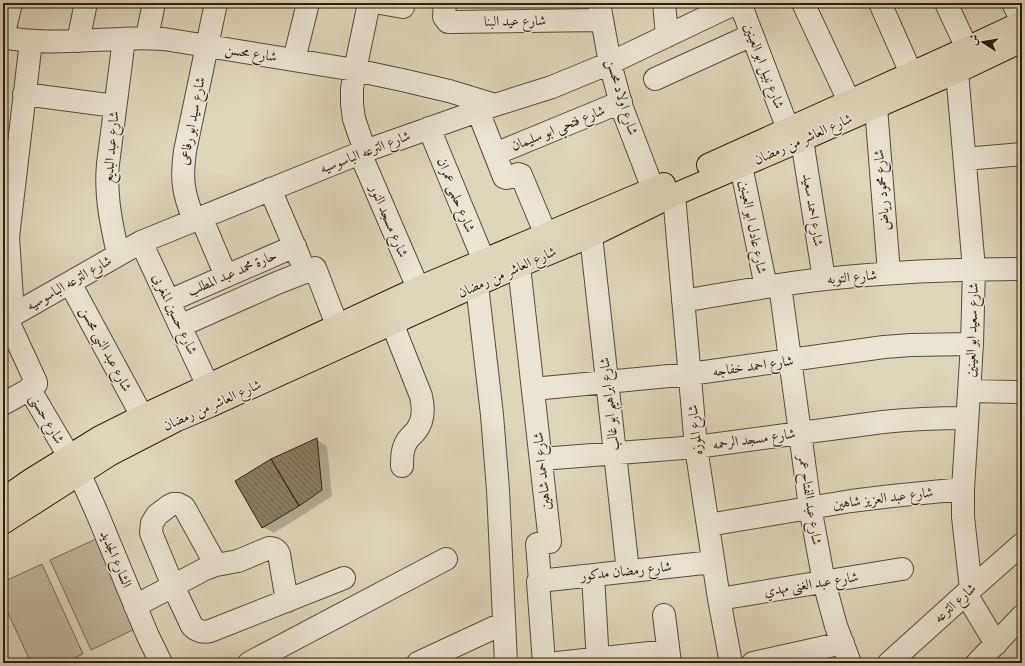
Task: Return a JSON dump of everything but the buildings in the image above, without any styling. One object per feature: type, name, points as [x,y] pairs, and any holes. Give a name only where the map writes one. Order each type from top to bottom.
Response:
[{"type":"main road","name":"شارع العاشر من رمضان","points":[[3,523],[112,454],[379,321],[476,285],[591,236],[674,195],[741,166],[849,101],[1022,22]]},
{"type":"main road","name":"شارع العاشر من رمضان","points":[[3,499],[32,479],[100,437],[142,416],[338,325],[379,321],[418,288],[653,189],[795,134],[876,107],[957,72],[1022,41]]},
{"type":"street","points":[[3,37],[12,3]]},
{"type":"street","points":[[78,41],[86,3]]},
{"type":"street","points":[[147,37],[154,3]]},
{"type":"street","name":"شارع سيد ابو رفاعى","points":[[216,3],[182,168],[183,186],[187,204],[197,219],[226,276]]},
{"type":"street","points":[[294,60],[308,3]]},
{"type":"street","name":"شارع مسجد النور","points":[[369,3],[352,89],[354,119],[362,152],[418,288]]},
{"type":"street","points":[[380,3],[403,7]]},
{"type":"street","name":"شارع عيد البنا","points":[[445,3],[444,17],[448,22],[600,11]]},
{"type":"street","points":[[664,3],[667,36]]},
{"type":"street","name":"شارع الترعه الباسوسيه","points":[[8,319],[141,242],[362,152],[486,108],[552,88],[667,36],[700,11],[736,3]]},
{"type":"street","name":"شارع نبيل ابو العينين","points":[[740,3],[752,35],[795,134]]},
{"type":"street","points":[[803,3],[849,101]]},
{"type":"street","points":[[880,3],[912,73]]},
{"type":"street","points":[[946,3],[967,48]]},
{"type":"street","points":[[1013,3],[1022,22]]},
{"type":"street","name":"شارع اولاد محسن","points":[[600,11],[610,63],[621,102],[653,189]]},
{"type":"street","points":[[655,79],[752,35]]},
{"type":"street","name":"شارع محسن","points":[[3,37],[31,41],[78,41],[147,37],[207,45],[355,70],[402,80],[449,91],[486,108]]},
{"type":"street","name":"شارع عبد البديع","points":[[118,254],[110,210],[107,180],[124,39]]},
{"type":"street","points":[[8,319],[8,238],[31,41]]},
{"type":"street","name":"شارع سعيد ابو العينين","points":[[957,72],[974,269],[972,344],[963,489],[963,517],[968,591]]},
{"type":"street","points":[[24,94],[115,106]]},
{"type":"street","name":"شارع فتحي ابو سليمان","points":[[495,154],[621,102]]},
{"type":"street","name":"شارع محمود رياض","points":[[876,107],[889,273]]},
{"type":"street","points":[[486,108],[495,154],[504,177],[507,178],[518,174],[521,175],[546,235]]},
{"type":"street","name":"شارع حلمى عمران","points":[[429,128],[484,261]]},
{"type":"street","name":"شارع احمد سعيد","points":[[795,134],[824,279]]},
{"type":"street","points":[[965,158],[1022,154]]},
{"type":"street","name":"شارع عادل ابو العينين","points":[[741,166],[773,286]]},
{"type":"street","points":[[270,189],[306,271]]},
{"type":"street","name":"شارع الموزه","points":[[674,195],[696,447],[713,562],[731,663]]},
{"type":"street","name":"شارع ابراهيم ابو غالب","points":[[591,236],[628,571]]},
{"type":"street","name":"شارع حسين المغربى","points":[[141,242],[208,386]]},
{"type":"street","name":"حارة محمد عبد المطلب","points":[[169,301],[295,246]]},
{"type":"street","name":"شارع احمد شاهين","points":[[519,266],[550,542],[537,544],[538,582],[544,663]]},
{"type":"street","points":[[180,326],[271,285],[315,268],[338,325]]},
{"type":"street","name":"شارع التوبه","points":[[683,301],[824,279],[889,273],[974,269],[1022,269]]},
{"type":"street","name":"شارع عبد النبى محسن","points":[[70,283],[142,416]]},
{"type":"street","points":[[476,285],[492,415],[499,504],[506,663]]},
{"type":"street","name":"شارع عبد الفتاح عمر","points":[[773,286],[790,360],[810,507],[824,582],[836,626],[850,663]]},
{"type":"street","name":"شارع حسنى","points":[[8,319],[36,382],[30,390],[69,456]]},
{"type":"street","points":[[379,321],[421,396],[423,407],[423,415],[419,427],[406,442],[403,449],[402,466]]},
{"type":"street","name":"شارع احمد خفاجه","points":[[533,389],[690,374],[884,347],[972,344]]},
{"type":"street","points":[[3,404],[30,389]]},
{"type":"street","points":[[969,391],[1022,392]]},
{"type":"street","name":"شارع مسجد الرحمه","points":[[541,459],[696,447],[904,420],[967,418]]},
{"type":"street","name":"الشارع الجديد","points":[[69,456],[80,475],[97,513],[135,606],[161,663]]},
{"type":"street","name":"شارع عبد العزيز شاهين","points":[[708,525],[810,507],[892,496],[963,489]]},
{"type":"street","points":[[216,565],[184,507],[178,504],[169,506],[157,515],[154,519],[151,533],[173,586],[192,626],[201,632],[210,631],[344,578]]},
{"type":"street","name":"شارع الترعه","points":[[889,663],[1022,544]]},
{"type":"street","points":[[135,606],[205,569],[216,565],[238,561],[269,548],[275,549],[278,554],[287,601]]},
{"type":"street","points":[[249,663],[446,559]]},
{"type":"street","name":"شارع رمضان مدكور","points":[[539,581],[713,562]]},
{"type":"street","name":"شارع عبد الغنى مهدي","points":[[719,599],[902,569]]},
{"type":"street","points":[[593,575],[598,661]]},
{"type":"street","points":[[968,591],[988,656]]},
{"type":"street","points":[[557,663],[669,657],[664,615]]},
{"type":"street","points":[[988,656],[1022,616]]},
{"type":"street","points":[[418,663],[504,623]]},
{"type":"street","points":[[753,663],[842,643]]},
{"type":"shaded area","points":[[96,539],[137,628],[91,650],[50,560]]},
{"type":"shaded area","points":[[42,564],[83,654],[63,663],[31,663],[3,602],[3,582]]}]
